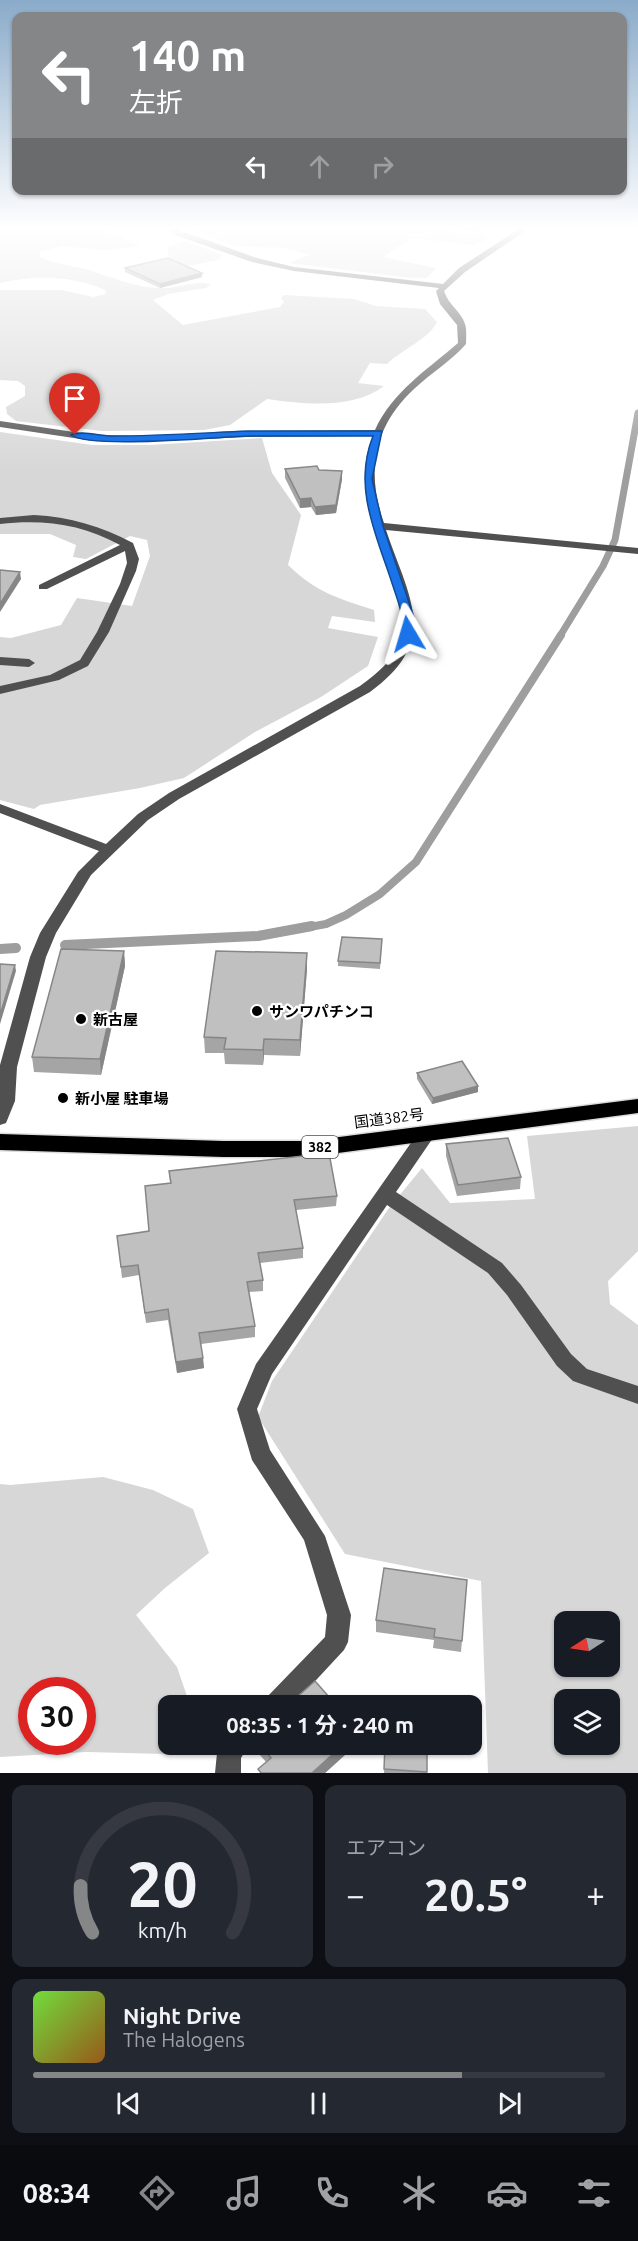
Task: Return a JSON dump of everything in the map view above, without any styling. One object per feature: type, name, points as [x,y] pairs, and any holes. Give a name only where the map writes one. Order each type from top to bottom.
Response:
[{"type":"highway","name":"国道382号","points":[[0,1142],[190,1149],[308,1149],[638,1106]]},
{"type":"street","points":[[0,1119],[6,1101],[8,1067],[44,941],[85,872],[143,817],[174,796],[365,689],[380,678],[400,656],[408,634],[409,617],[378,526],[368,479],[372,449],[395,403],[462,344],[461,325],[450,310]]},
{"type":"street","points":[[0,424],[94,438],[140,439],[247,434],[379,433]]},
{"type":"street","points":[[0,520],[45,517],[76,521],[129,545],[133,561],[110,618],[87,662],[43,681],[0,690]]},
{"type":"street","points":[[378,526],[638,550]]},
{"type":"street","points":[[43,587],[129,545]]},
{"type":"street","points":[[0,661],[29,663]]},
{"type":"street","points":[[0,808],[107,849]]},
{"type":"street","points":[[285,1695],[336,1642],[339,1615],[314,1536],[260,1453],[248,1410],[263,1370],[426,1135]]},
{"type":"street","points":[[386,1195],[495,1268],[514,1290],[564,1360],[580,1375],[638,1395]]},
{"type":"street","points":[[228,1773],[229,1755]]},
{"type":"shaded area","points":[[0,310],[165,310],[183,325],[265,310],[426,310],[437,322],[428,334],[387,364],[370,363],[358,383],[384,386],[371,394],[343,402],[327,403],[267,399],[230,425],[204,430],[102,431],[16,421],[7,414],[6,407],[25,396],[25,386],[18,381],[0,380]]},
{"type":"shaded area","points":[[0,432],[92,445],[150,445],[262,438],[272,473],[301,515],[288,565],[318,588],[374,610],[375,622],[332,616],[328,628],[378,637],[368,666],[321,697],[255,732],[184,778],[40,805],[34,809],[0,800],[0,637],[11,638],[61,625],[77,598],[132,606],[150,556],[147,540],[130,536],[86,559],[73,557],[76,545],[50,534],[0,534]]},
{"type":"shaded area","points":[[638,1126],[638,1251],[608,1281],[610,1304],[638,1325],[638,1773],[488,1773],[481,1581],[345,1554],[258,1417],[272,1381],[389,1208],[422,1168],[450,1203],[535,1199],[527,1136]]},
{"type":"shaded area","points":[[103,1477],[153,1490],[193,1509],[209,1553],[165,1588],[136,1615],[177,1667],[187,1695],[158,1695],[158,1754],[96,1752],[96,1677],[18,1677],[18,1755],[34,1755],[0,1757],[0,1484]]},
{"type":"building","points":[[317,466],[319,470],[342,471],[336,505],[315,507],[311,498],[300,499],[285,469]]},
{"type":"building","points":[[0,570],[20,572],[0,604]]},
{"type":"building","points":[[342,937],[382,939],[380,963],[338,961]]},
{"type":"building","name":"新古屋","points":[[61,949],[124,951],[100,1059],[32,1057]]},
{"type":"building","name":"サンワパチンコ","points":[[216,951],[307,953],[300,1040],[264,1039],[263,1050],[224,1049],[226,1038],[204,1037]]},
{"type":"building","points":[[0,964],[15,965],[0,1015]]},
{"type":"building","points":[[462,1061],[478,1086],[433,1098],[417,1073]]},
{"type":"building","points":[[508,1138],[521,1177],[458,1185],[446,1144]]},
{"type":"building","points":[[329,1153],[337,1196],[294,1200],[303,1248],[258,1253],[263,1280],[247,1282],[255,1326],[199,1333],[203,1358],[176,1362],[168,1309],[145,1313],[138,1265],[121,1267],[117,1236],[149,1231],[145,1186],[171,1183],[169,1171]]},
{"type":"building","points":[[384,1568],[467,1580],[462,1641],[434,1637],[435,1629],[376,1620]]},
{"type":"building","points":[[315,1681],[327,1695],[299,1695]]},
{"type":"building","points":[[269,1755],[332,1755],[312,1773],[261,1773],[258,1769],[271,1758]]},
{"type":"building","points":[[385,1755],[427,1755],[427,1772],[384,1769]]},
{"type":"waterway","points":[[560,636],[603,566],[615,540],[638,413]]},
{"type":"waterway","points":[[304,928],[326,924],[346,915],[380,894],[416,862],[561,635]]},
{"type":"waterway","points":[[65,945],[258,936],[312,926]]},
{"type":"waterway","points":[[0,949],[16,948]]},
{"type":"place","name":"サンワパチンコ","points":[[257,1011]]},
{"type":"place","name":"新古屋","points":[[81,1019]]},
{"type":"place","name":"新小屋 駐車場","points":[[63,1098]]},
{"type":"route","points":[[75,435],[94,438],[140,439],[247,434],[379,433],[372,449],[368,479],[378,526],[409,617],[408,634]]}]
